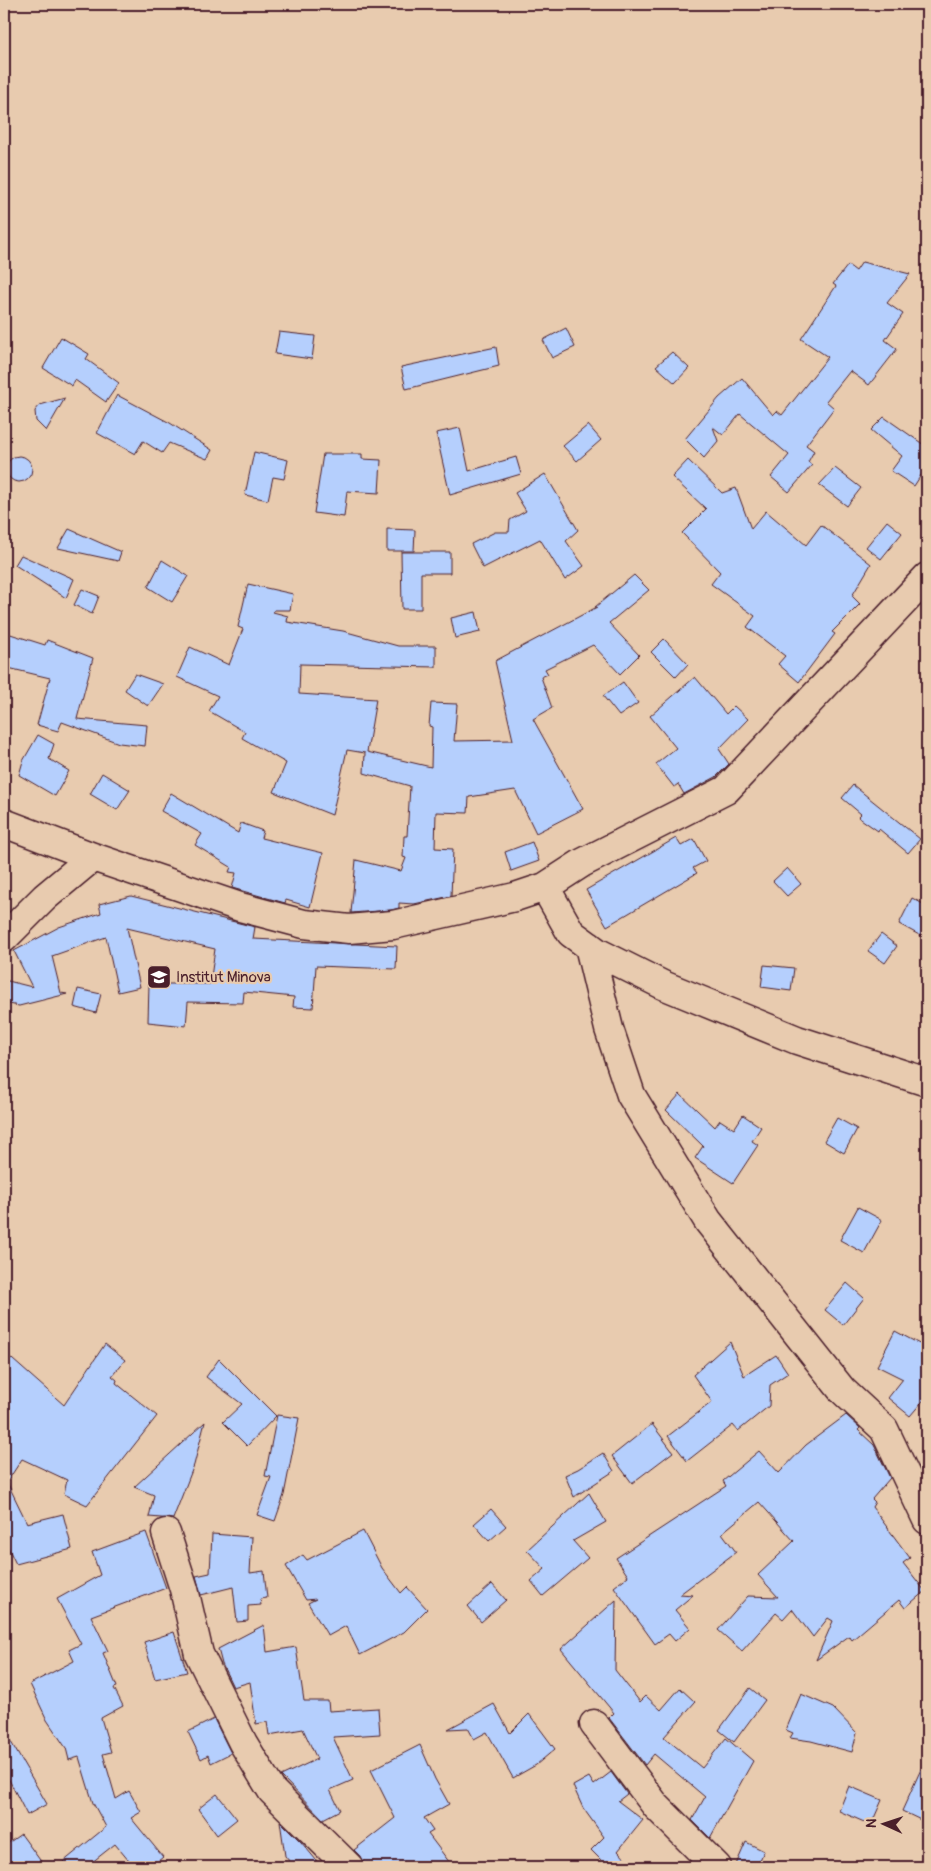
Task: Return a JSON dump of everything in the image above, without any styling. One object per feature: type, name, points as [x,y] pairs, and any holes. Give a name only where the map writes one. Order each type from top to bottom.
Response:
[{"type":"street","points":[[4,823],[240,907],[304,924],[349,929],[393,925],[515,897],[546,887],[582,863],[726,790],[927,577]]},
{"type":"street","points":[[4,938],[45,897],[93,856]]},
{"type":"street","points":[[546,887],[571,933],[589,946],[663,986],[796,1040],[927,1082]]},
{"type":"street","points":[[589,946],[610,1029],[631,1095],[708,1221],[842,1390],[884,1428],[927,1520]]},
{"type":"street","points":[[166,1534],[184,1589],[199,1654],[243,1743],[272,1790],[349,1867]]},
{"type":"street","points":[[594,1724],[656,1806],[718,1867]]},
{"type":"building","points":[[862,262],[910,274],[887,303],[903,314],[885,340],[897,349],[869,385],[850,371],[826,401],[834,408],[806,445],[814,451],[808,462],[812,465],[789,492],[771,477],[789,455],[740,414],[723,435],[713,427],[718,441],[704,458],[685,439],[719,398],[742,378],[773,415],[777,411],[782,415],[828,357],[801,339],[836,286],[833,284],[848,265],[856,271]]},
{"type":"building","points":[[566,328],[575,347],[552,358],[543,340]]},
{"type":"building","points":[[279,332],[315,336],[312,359],[275,354]]},
{"type":"building","points":[[61,337],[89,354],[86,359],[119,383],[106,402],[75,380],[72,386],[43,368]]},
{"type":"building","points":[[496,347],[499,366],[406,389],[401,367]]},
{"type":"building","points":[[672,352],[689,368],[675,383],[656,366]]},
{"type":"building","points":[[117,395],[170,423],[212,450],[207,459],[169,443],[162,453],[143,441],[135,454],[97,433]]},
{"type":"building","points":[[65,398],[46,431],[36,421],[35,411],[40,405]]},
{"type":"building","points":[[884,417],[927,447],[927,466],[914,486],[891,471],[902,456],[871,430]]},
{"type":"building","points":[[588,425],[601,440],[577,461],[563,446]]},
{"type":"building","points":[[460,428],[469,471],[516,457],[521,474],[450,495],[436,433]]},
{"type":"building","points":[[254,452],[288,460],[284,479],[273,477],[268,500],[245,495]]},
{"type":"building","points":[[323,454],[362,454],[362,459],[381,460],[379,493],[347,491],[344,517],[314,513]]},
{"type":"building","points":[[19,456],[28,460],[32,469],[28,478],[19,482],[10,478],[6,469],[10,460]]},
{"type":"building","points":[[688,460],[722,493],[736,488],[751,529],[766,511],[806,545],[821,525],[871,564],[852,596],[860,604],[832,632],[835,634],[799,682],[778,664],[785,656],[747,627],[755,616],[711,584],[720,572],[682,533],[706,509],[672,477]]},
{"type":"building","points":[[835,468],[861,488],[847,506],[819,485]]},
{"type":"building","points":[[545,474],[578,530],[566,541],[584,566],[565,580],[540,539],[483,568],[471,544],[495,532],[509,532],[510,520],[526,511],[515,493]]},
{"type":"building","points":[[887,521],[902,533],[881,559],[866,547]]},
{"type":"building","points":[[69,529],[121,552],[118,561],[58,548]]},
{"type":"building","points":[[387,529],[415,530],[414,551],[387,551]]},
{"type":"building","points":[[401,552],[450,552],[450,573],[421,573],[421,609],[402,609]]},
{"type":"building","points":[[21,555],[74,579],[66,598],[15,565]]},
{"type":"building","points":[[162,560],[188,576],[172,602],[148,587]]},
{"type":"building","points":[[634,575],[649,590],[609,623],[639,655],[620,674],[593,645],[545,669],[548,674],[541,677],[552,708],[533,719],[583,809],[536,833],[515,790],[469,797],[468,813],[436,812],[435,848],[453,849],[451,896],[414,904],[399,903],[399,908],[391,910],[351,913],[356,860],[401,871],[406,858],[403,857],[404,836],[407,836],[410,786],[364,773],[365,753],[347,750],[332,815],[274,792],[286,763],[242,738],[245,732],[209,711],[218,696],[177,677],[190,647],[229,665],[243,629],[238,627],[248,584],[293,594],[290,610],[274,610],[273,612],[288,616],[287,622],[343,631],[398,646],[436,646],[436,667],[300,664],[299,694],[376,699],[367,752],[431,767],[432,727],[429,726],[431,703],[457,704],[454,741],[513,740],[495,661],[597,607],[595,607]]},
{"type":"building","points":[[82,589],[99,596],[92,614],[74,605]]},
{"type":"building","points":[[476,612],[480,632],[455,638],[451,618]]},
{"type":"building","points":[[4,632],[45,645],[47,640],[93,658],[77,719],[147,725],[145,746],[119,743],[62,722],[58,731],[37,725],[50,678],[4,667]]},
{"type":"building","points":[[664,639],[688,664],[676,677],[651,652]]},
{"type":"building","points":[[135,674],[163,684],[148,706],[125,690]]},
{"type":"building","points":[[695,677],[726,714],[734,706],[748,719],[719,749],[729,764],[716,777],[684,794],[678,784],[674,787],[656,764],[676,748],[650,716]]},
{"type":"building","points":[[623,682],[638,703],[619,716],[603,696]]},
{"type":"building","points":[[38,735],[54,744],[49,759],[69,771],[55,796],[19,775],[23,761]]},
{"type":"building","points":[[102,773],[130,790],[117,810],[90,794]]},
{"type":"building","points":[[853,785],[920,839],[908,853],[879,829],[878,831],[858,817],[861,814],[842,798]]},
{"type":"building","points":[[171,793],[238,833],[241,823],[263,831],[261,838],[323,853],[310,907],[286,900],[285,903],[232,888],[236,873],[229,872],[231,867],[195,845],[202,834],[161,811]]},
{"type":"building","points":[[676,838],[681,846],[694,839],[706,861],[693,868],[697,873],[607,926],[586,890]]},
{"type":"building","points":[[532,842],[539,861],[511,871],[505,852]]},
{"type":"building","points":[[787,868],[801,884],[787,896],[773,881]]},
{"type":"building","points":[[131,896],[255,927],[253,939],[397,946],[396,969],[316,966],[313,1008],[293,1007],[294,997],[244,992],[243,1003],[188,1002],[186,1026],[148,1022],[149,984],[210,984],[215,949],[127,928],[140,987],[118,992],[106,937],[52,956],[61,993],[67,994],[19,1006],[4,1003],[4,980],[32,987],[14,951],[59,927],[101,913],[99,904]]},
{"type":"building","points":[[912,898],[927,906],[927,923],[921,936],[899,924]]},
{"type":"building","points":[[881,934],[897,946],[885,963],[868,951]]},
{"type":"building","points":[[764,965],[794,968],[791,991],[761,987]]},
{"type":"building","points":[[78,989],[101,994],[96,1013],[74,1007]]},
{"type":"building","points":[[680,1094],[715,1127],[720,1120],[734,1129],[743,1115],[761,1127],[752,1141],[758,1145],[733,1183],[695,1158],[703,1146],[666,1110]]},
{"type":"building","points":[[837,1118],[857,1129],[844,1153],[824,1141]]},
{"type":"building","points":[[858,1207],[882,1220],[864,1253],[840,1240]]},
{"type":"building","points":[[847,1283],[864,1298],[843,1325],[825,1310]]},
{"type":"building","points":[[895,1331],[927,1348],[927,1396],[910,1416],[888,1398],[903,1379],[877,1366]]},
{"type":"building","points":[[730,1342],[744,1376],[776,1355],[788,1373],[770,1385],[769,1406],[738,1431],[733,1425],[687,1461],[668,1436],[712,1402],[693,1375]]},
{"type":"building","points":[[105,1344],[125,1360],[112,1376],[117,1380],[116,1383],[157,1416],[87,1505],[64,1494],[67,1480],[22,1459],[7,1482],[27,1523],[63,1514],[72,1549],[16,1564],[4,1539],[4,1352],[64,1405]]},
{"type":"building","points":[[219,1359],[276,1416],[247,1446],[223,1422],[242,1404],[206,1377]]},
{"type":"building","points":[[277,1415],[299,1418],[284,1495],[275,1521],[257,1515],[271,1477],[265,1476]]},
{"type":"building","points":[[846,1415],[874,1445],[890,1478],[872,1499],[875,1502],[872,1507],[910,1558],[903,1563],[925,1591],[905,1608],[899,1600],[852,1640],[849,1636],[816,1660],[833,1621],[828,1618],[813,1637],[792,1609],[783,1619],[776,1613],[742,1651],[718,1630],[748,1596],[778,1597],[758,1575],[794,1541],[759,1502],[722,1533],[736,1552],[680,1594],[693,1595],[675,1610],[690,1628],[675,1641],[669,1634],[655,1644],[614,1587],[628,1576],[616,1558],[726,1486],[723,1481],[759,1451],[779,1473],[806,1445]]},
{"type":"building","points":[[205,1422],[194,1465],[173,1519],[149,1517],[154,1495],[134,1487]]},
{"type":"building","points":[[652,1424],[673,1452],[632,1483],[612,1456]]},
{"type":"building","points":[[603,1453],[614,1471],[574,1497],[565,1475]]},
{"type":"building","points":[[589,1493],[606,1522],[573,1541],[588,1558],[543,1596],[531,1581],[545,1569],[527,1550]]},
{"type":"building","points":[[491,1509],[506,1526],[489,1541],[474,1524]]},
{"type":"building","points":[[363,1531],[382,1568],[401,1593],[407,1587],[427,1609],[404,1632],[360,1655],[346,1626],[328,1636],[308,1603],[316,1599],[306,1600],[286,1566],[303,1555],[307,1560]]},
{"type":"building","points":[[146,1532],[166,1588],[91,1616],[108,1651],[103,1653],[117,1687],[114,1688],[123,1706],[101,1718],[111,1752],[103,1754],[116,1799],[129,1791],[141,1812],[131,1818],[163,1857],[151,1867],[134,1867],[115,1844],[86,1867],[57,1867],[106,1827],[93,1803],[79,1757],[69,1760],[66,1748],[47,1720],[30,1684],[74,1661],[69,1650],[81,1644],[57,1599],[100,1575],[92,1552]]},
{"type":"building","points":[[212,1534],[252,1537],[250,1573],[264,1571],[267,1598],[260,1599],[261,1605],[248,1606],[248,1621],[237,1622],[233,1587],[201,1595],[196,1576],[210,1573]]},
{"type":"building","points":[[492,1584],[506,1600],[481,1622],[468,1606]]},
{"type":"building","points":[[616,1600],[615,1670],[640,1702],[646,1696],[661,1710],[680,1688],[695,1702],[664,1737],[702,1768],[726,1738],[753,1761],[710,1838],[692,1820],[705,1797],[654,1754],[645,1765],[609,1718],[614,1713],[561,1649]]},
{"type":"building","points":[[264,1625],[267,1652],[296,1647],[304,1701],[328,1701],[329,1711],[378,1708],[380,1734],[333,1737],[353,1780],[330,1790],[340,1810],[323,1819],[281,1776],[317,1759],[303,1729],[269,1735],[267,1722],[256,1724],[250,1682],[233,1687],[222,1664],[218,1649]]},
{"type":"building","points":[[174,1632],[187,1672],[155,1679],[144,1642]]},
{"type":"building","points":[[750,1688],[765,1700],[734,1742],[719,1730]]},
{"type":"building","points":[[801,1694],[833,1708],[857,1733],[852,1752],[811,1741],[790,1738],[793,1733],[786,1730]]},
{"type":"building","points":[[494,1704],[510,1733],[529,1714],[555,1749],[536,1765],[513,1778],[487,1732],[474,1739],[468,1728],[448,1729]]},
{"type":"building","points":[[214,1719],[231,1753],[211,1763],[208,1755],[201,1759],[188,1732]]},
{"type":"building","points":[[4,1730],[47,1804],[27,1815],[4,1770]]},
{"type":"building","points":[[420,1745],[435,1779],[449,1804],[424,1818],[433,1831],[428,1834],[453,1867],[364,1867],[360,1856],[354,1850],[395,1818],[371,1770]]},
{"type":"building","points":[[927,1756],[927,1823],[902,1811]]},
{"type":"building","points":[[611,1772],[627,1794],[618,1801],[643,1820],[618,1851],[633,1867],[608,1867],[591,1850],[604,1837],[583,1808],[573,1786],[589,1777],[594,1785]]},
{"type":"building","points":[[849,1786],[882,1800],[871,1825],[839,1811]]},
{"type":"building","points":[[217,1794],[237,1819],[217,1835],[198,1809]]},
{"type":"building","points":[[280,1821],[322,1867],[294,1867],[285,1856]]},
{"type":"building","points":[[21,1834],[45,1867],[4,1867],[4,1846]]},
{"type":"building","points":[[746,1842],[764,1851],[757,1867],[735,1867]]},
{"type":"place","name":"Institut Minova","points":[[159,977]]}]
